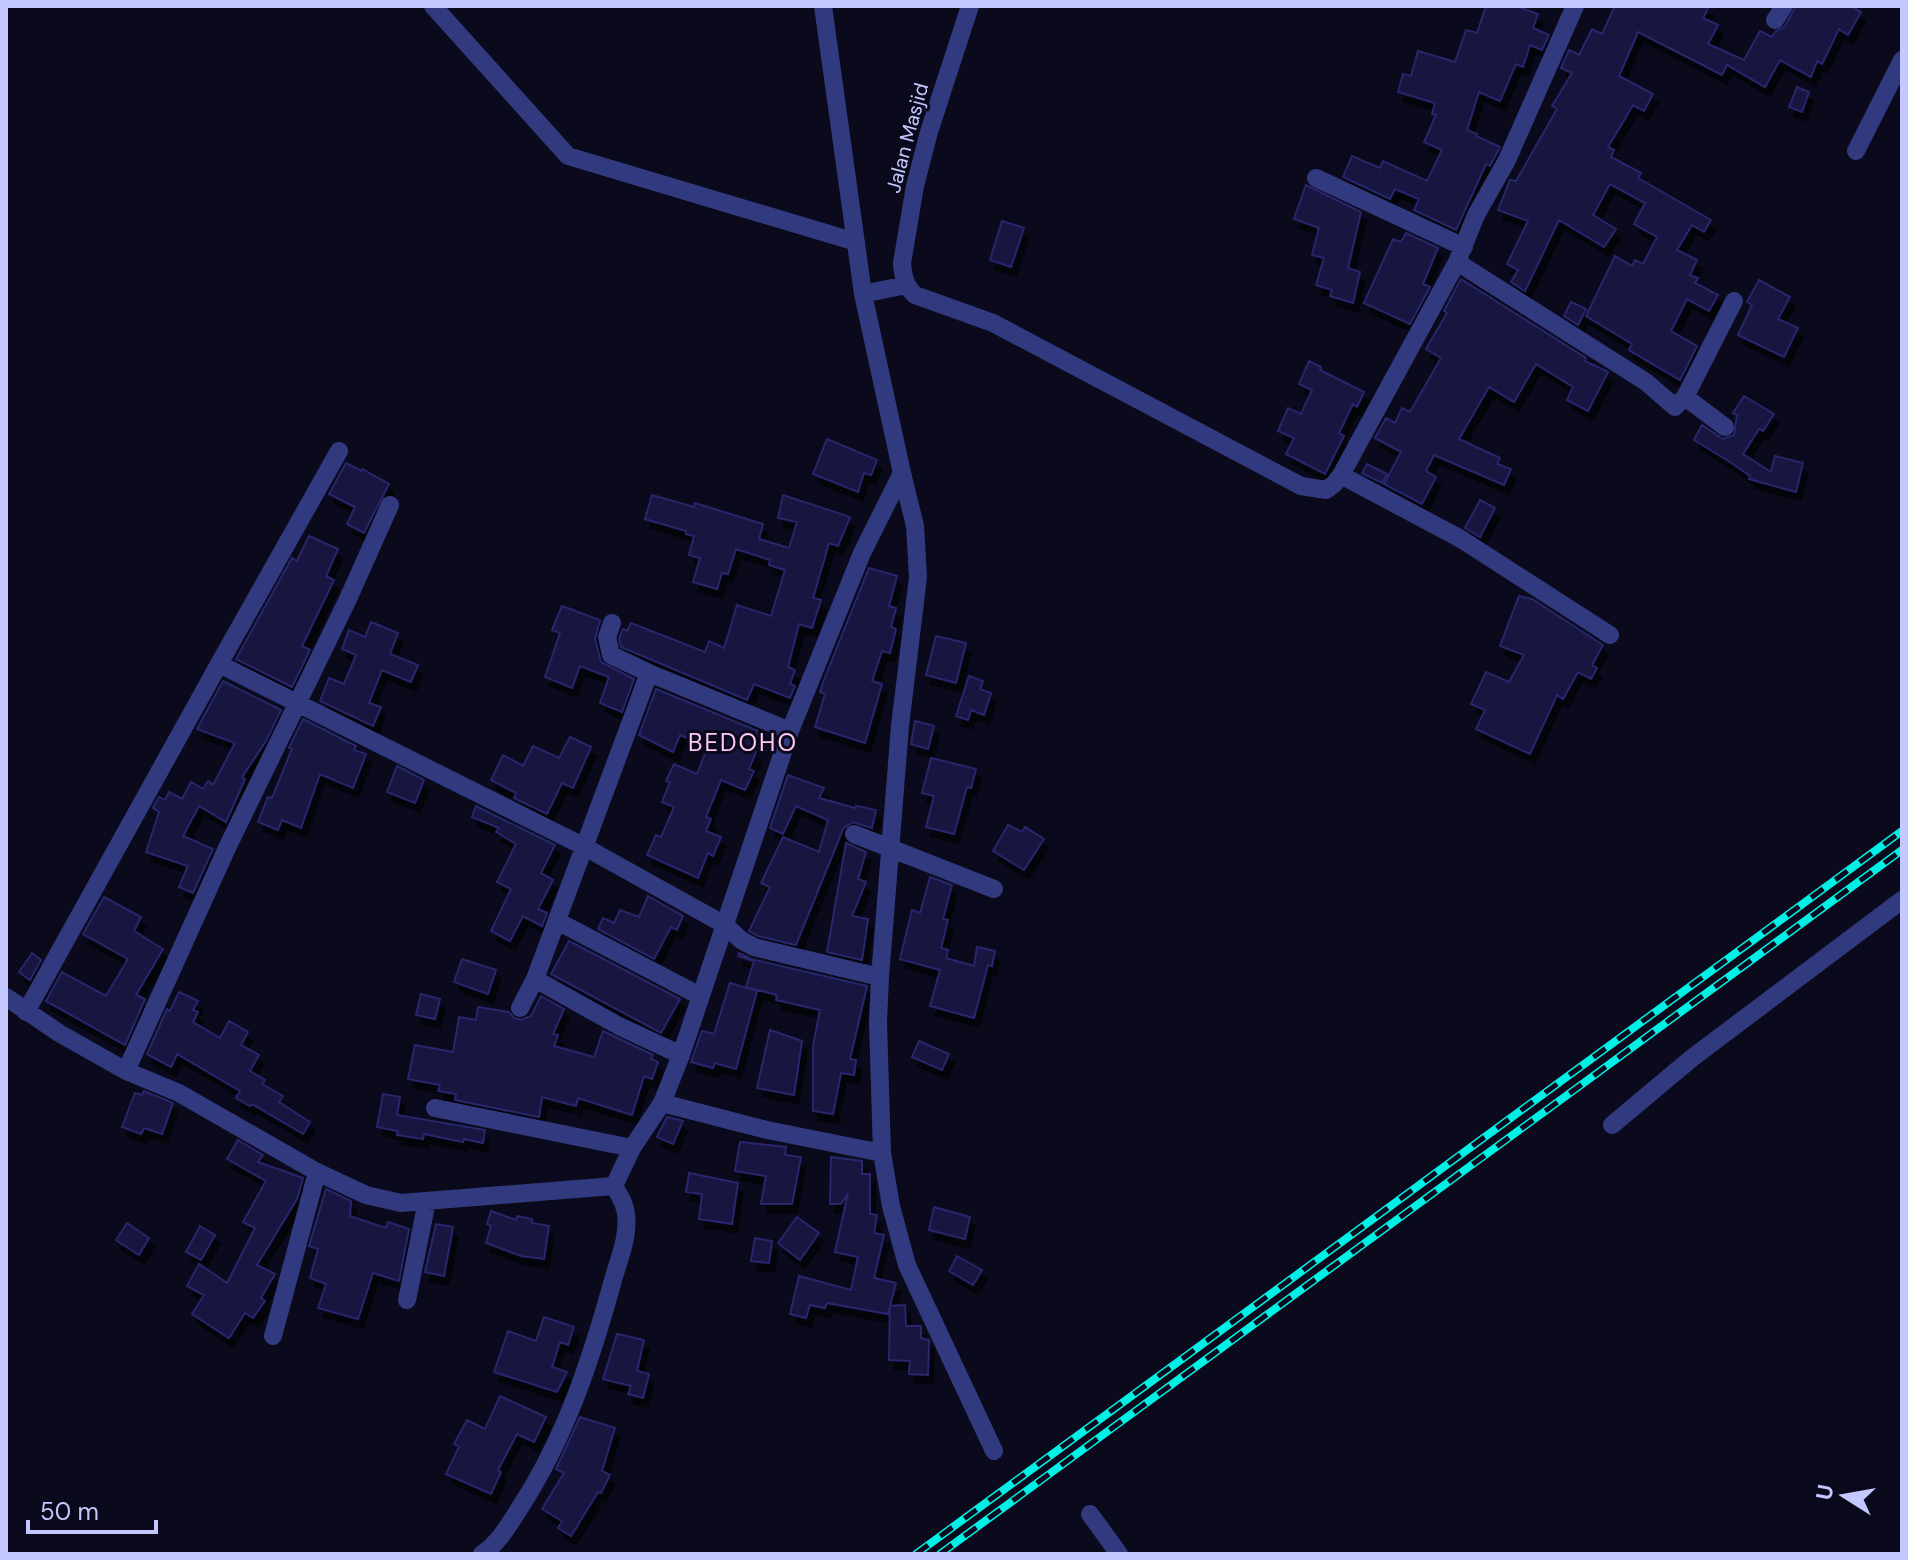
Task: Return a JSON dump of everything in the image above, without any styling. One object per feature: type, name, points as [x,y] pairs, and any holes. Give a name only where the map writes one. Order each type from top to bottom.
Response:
[{"type":"street","points":[[433,6],[568,156],[856,242]]},
{"type":"street","points":[[823,6],[856,242],[873,292],[902,473],[915,526],[918,577],[900,726],[880,977],[878,1022],[882,1153],[907,1265],[994,1451]]},
{"type":"street","name":"Jalan Masjid","points":[[906,285],[902,263],[915,186],[970,6]]},
{"type":"street","points":[[873,292],[906,285],[915,295],[993,323],[1301,486],[1326,490],[1341,475],[1460,254],[1476,215],[1507,160],[1575,6]]},
{"type":"street","points":[[1856,151],[1897,81],[1902,60]]},
{"type":"street","points":[[1316,178],[1460,254],[1646,382],[1675,407],[1685,397],[1734,301]]},
{"type":"street","points":[[1685,397],[1725,427]]},
{"type":"street","points":[[26,1012],[339,451]]},
{"type":"street","points":[[614,1186],[632,1148],[662,1103],[790,731],[862,553],[902,473]]},
{"type":"street","points":[[1341,475],[1461,539],[1610,635]]},
{"type":"street","points":[[126,1071],[227,848],[348,599],[390,505]]},
{"type":"street","points":[[612,623],[607,637],[611,655],[790,731]]},
{"type":"street","points":[[219,664],[583,846],[725,925],[754,947],[880,977]]},
{"type":"street","points":[[520,1008],[535,979],[649,673]]},
{"type":"street","points":[[854,834],[994,889]]},
{"type":"street","points":[[1612,1125],[1692,1058],[1902,900]]},
{"type":"street","points":[[557,921],[700,996]]},
{"type":"street","points":[[535,979],[619,1026],[681,1055]]},
{"type":"street","points":[[6,997],[59,1033],[126,1071],[179,1093],[317,1172],[366,1195],[401,1203],[614,1186]]},
{"type":"street","points":[[662,1103],[767,1130],[882,1153]]},
{"type":"street","points":[[435,1108],[632,1148]]},
{"type":"street","points":[[273,1336],[317,1172]]},
{"type":"street","points":[[482,1554],[490,1549],[540,1476],[576,1400],[595,1346],[625,1237],[627,1216],[614,1186]]},
{"type":"street","points":[[407,1300],[427,1201]]},
{"type":"street","points":[[1090,1514],[1119,1554]]},
{"type":"building","points":[[1486,6],[1516,6],[1538,14],[1533,28],[1549,35],[1542,50],[1530,45],[1523,67],[1516,64],[1500,101],[1479,92],[1467,130],[1500,147],[1490,166],[1486,164],[1456,230],[1414,210],[1419,199],[1395,189],[1390,199],[1343,177],[1352,156],[1380,168],[1383,161],[1427,181],[1442,150],[1424,142],[1436,115],[1432,114],[1435,103],[1398,92],[1403,74],[1411,76],[1418,51],[1455,62],[1466,30],[1477,33]]},
{"type":"building","points":[[1615,6],[1709,6],[1703,18],[1718,25],[1708,44],[1744,60],[1760,31],[1772,37],[1785,26],[1796,6],[1850,6],[1861,12],[1848,35],[1839,29],[1822,64],[1817,61],[1811,77],[1780,60],[1765,87],[1727,65],[1722,75],[1638,32],[1619,76],[1653,94],[1644,111],[1633,105],[1608,147],[1614,150],[1611,157],[1641,173],[1638,178],[1711,220],[1704,232],[1692,225],[1677,250],[1697,260],[1690,275],[1698,278],[1695,283],[1718,295],[1709,311],[1687,299],[1671,331],[1697,346],[1680,380],[1629,350],[1632,344],[1586,316],[1615,256],[1632,266],[1635,260],[1643,264],[1657,237],[1634,224],[1645,203],[1610,184],[1593,215],[1616,229],[1604,247],[1559,220],[1525,291],[1511,282],[1518,270],[1507,264],[1528,221],[1498,210],[1510,180],[1516,181],[1557,109],[1552,106],[1572,73],[1561,68],[1569,50],[1579,55],[1592,29],[1602,34]]},
{"type":"building","points":[[1797,87],[1809,92],[1802,112],[1789,107]]},
{"type":"building","points":[[1306,185],[1361,212],[1348,268],[1360,272],[1353,303],[1330,296],[1332,290],[1316,285],[1324,258],[1312,255],[1319,228],[1294,219]]},
{"type":"building","points":[[1002,221],[1024,228],[1011,267],[990,260]]},
{"type":"building","points":[[1406,233],[1438,248],[1423,284],[1430,287],[1410,324],[1364,303],[1393,239],[1401,242]]},
{"type":"building","points":[[1461,279],[1586,358],[1585,361],[1608,372],[1588,411],[1567,400],[1573,387],[1536,364],[1514,402],[1489,387],[1459,439],[1500,458],[1497,464],[1511,469],[1504,485],[1434,455],[1426,471],[1436,477],[1422,504],[1384,484],[1401,452],[1375,438],[1386,418],[1395,423],[1402,408],[1410,412],[1441,358],[1426,349],[1447,313],[1444,311]]},
{"type":"building","points":[[1759,280],[1790,297],[1778,319],[1798,328],[1784,357],[1738,335],[1752,305],[1747,302]]},
{"type":"building","points":[[1571,302],[1586,309],[1578,325],[1564,316]]},
{"type":"building","points":[[1309,361],[1321,367],[1320,370],[1364,392],[1357,407],[1353,404],[1339,433],[1344,436],[1325,474],[1286,454],[1294,438],[1278,431],[1288,408],[1301,414],[1312,390],[1299,384]]},
{"type":"building","points":[[1744,396],[1774,414],[1763,431],[1759,429],[1743,454],[1771,472],[1775,456],[1803,463],[1796,492],[1749,479],[1750,476],[1694,440],[1702,425],[1723,439],[1734,435],[1737,415],[1733,413]]},
{"type":"building","points":[[827,439],[877,460],[871,475],[864,473],[858,492],[813,474]]},
{"type":"building","points":[[346,463],[389,484],[364,533],[347,524],[355,507],[329,494]]},
{"type":"building","points":[[1367,464],[1387,474],[1382,483],[1362,473]]},
{"type":"building","points":[[652,495],[694,507],[695,503],[763,524],[759,539],[789,548],[797,522],[778,518],[783,495],[850,517],[838,546],[829,543],[813,598],[821,600],[812,628],[799,624],[788,667],[795,670],[790,684],[795,686],[790,698],[754,684],[747,700],[621,647],[619,638],[623,629],[627,631],[631,623],[705,652],[709,641],[724,648],[737,605],[771,616],[785,570],[769,565],[770,560],[736,549],[728,574],[722,573],[717,589],[693,582],[700,558],[689,555],[694,536],[645,519]]},
{"type":"building","points":[[1480,500],[1495,508],[1480,537],[1465,528]]},
{"type":"building","points":[[309,536],[338,549],[326,576],[334,580],[302,646],[310,650],[292,687],[236,659],[292,558],[297,561]]},
{"type":"building","points":[[869,568],[897,576],[889,606],[896,608],[891,627],[896,629],[890,653],[882,651],[872,681],[882,684],[865,743],[815,727],[825,694],[820,692],[824,680]]},
{"type":"building","points":[[1519,596],[1532,599],[1603,645],[1592,665],[1597,668],[1591,679],[1578,672],[1563,699],[1557,695],[1530,754],[1476,729],[1485,710],[1471,704],[1486,672],[1509,682],[1524,655],[1500,646]]},
{"type":"building","points":[[562,606],[600,620],[595,639],[601,662],[634,679],[622,712],[600,703],[609,677],[580,666],[572,688],[545,677],[560,633],[552,630]]},
{"type":"building","points":[[371,622],[398,633],[390,654],[418,665],[411,682],[382,670],[369,703],[381,707],[373,726],[320,701],[329,678],[344,684],[356,655],[342,649],[349,630],[365,637]]},
{"type":"building","points":[[936,636],[966,643],[956,683],[926,675]]},
{"type":"building","points":[[969,676],[983,681],[980,689],[991,693],[984,715],[971,710],[968,720],[956,716]]},
{"type":"building","points":[[223,681],[281,710],[266,741],[242,777],[245,779],[226,822],[199,806],[183,836],[213,849],[193,893],[179,887],[188,866],[146,852],[159,812],[153,808],[159,797],[165,800],[169,792],[182,799],[191,782],[203,789],[208,781],[213,785],[235,743],[197,729]]},
{"type":"building","points":[[656,689],[758,731],[750,749],[756,752],[749,769],[754,771],[745,790],[721,780],[706,817],[711,819],[706,831],[721,837],[713,856],[708,853],[698,878],[647,855],[656,835],[661,837],[674,807],[662,802],[670,782],[666,781],[674,764],[697,774],[708,746],[680,735],[673,752],[639,735]]},
{"type":"building","points":[[303,719],[366,754],[353,788],[320,774],[301,828],[282,820],[278,830],[258,822],[268,797],[272,798],[292,749],[289,748]]},
{"type":"building","points":[[915,721],[934,726],[928,749],[911,744]]},
{"type":"building","points":[[570,737],[591,747],[573,788],[562,783],[547,814],[514,798],[516,793],[491,780],[503,755],[523,766],[533,746],[559,758]]},
{"type":"building","points":[[931,758],[976,769],[971,788],[967,787],[954,834],[926,827],[934,796],[922,793]]},
{"type":"building","points":[[397,766],[424,780],[415,803],[387,792]]},
{"type":"building","points":[[788,775],[824,788],[819,798],[876,810],[872,828],[853,822],[843,829],[796,945],[749,931],[770,887],[761,883],[783,837],[819,852],[828,820],[796,806],[783,834],[770,828]]},
{"type":"building","points":[[476,806],[555,845],[541,873],[553,880],[538,909],[547,913],[542,926],[523,916],[510,941],[491,931],[511,889],[497,882],[516,844],[496,832],[499,828],[472,817]]},
{"type":"building","points":[[1008,825],[1022,832],[1025,827],[1044,839],[1024,870],[993,851]]},
{"type":"building","points":[[846,843],[866,852],[858,879],[866,882],[852,916],[868,919],[862,960],[827,952]]},
{"type":"building","points":[[930,877],[952,885],[943,919],[948,920],[941,948],[948,950],[946,958],[974,966],[977,947],[995,951],[992,966],[988,965],[974,1018],[930,1006],[940,970],[900,959],[912,910],[920,913]]},
{"type":"building","points":[[648,896],[683,916],[677,930],[671,927],[654,959],[598,929],[603,918],[614,923],[620,910],[639,917]]},
{"type":"building","points":[[104,897],[141,917],[134,931],[163,949],[136,995],[145,999],[125,1045],[46,1001],[62,972],[106,996],[128,959],[83,934]]},
{"type":"building","points":[[569,941],[680,999],[661,1033],[551,974]]},
{"type":"building","points":[[32,953],[41,960],[30,980],[19,972]]},
{"type":"building","points":[[739,953],[751,959],[867,986],[850,1059],[856,1060],[854,1075],[841,1073],[833,1114],[813,1111],[813,1046],[820,1010],[776,1000],[777,995],[746,987],[754,961],[738,956]]},
{"type":"building","points":[[462,959],[496,970],[488,994],[454,982]]},
{"type":"building","points":[[730,983],[757,991],[736,1069],[715,1063],[713,1068],[691,1062],[702,1031],[714,1034]]},
{"type":"building","points":[[179,992],[198,1001],[193,1010],[198,1012],[193,1022],[220,1038],[229,1021],[248,1032],[241,1045],[259,1055],[250,1071],[265,1080],[262,1084],[283,1096],[279,1102],[310,1122],[303,1134],[236,1098],[240,1091],[177,1054],[171,1067],[147,1054],[167,1009],[170,1011]]},
{"type":"building","points":[[421,994],[440,999],[435,1019],[416,1015]]},
{"type":"building","points":[[541,996],[564,1009],[553,1034],[558,1035],[554,1046],[594,1057],[603,1031],[653,1055],[651,1059],[658,1062],[652,1079],[644,1076],[632,1115],[578,1098],[576,1106],[542,1097],[539,1117],[455,1100],[456,1094],[438,1091],[440,1085],[408,1079],[415,1045],[453,1052],[459,1017],[476,1020],[478,1007],[509,1012],[521,1020],[531,1016]]},
{"type":"building","points":[[770,1030],[802,1041],[794,1095],[757,1088]]},
{"type":"building","points":[[919,1041],[949,1054],[942,1070],[912,1057]]},
{"type":"building","points":[[144,1091],[173,1103],[162,1134],[144,1128],[141,1134],[122,1127],[135,1093],[142,1095]]},
{"type":"building","points":[[383,1094],[400,1097],[397,1115],[485,1130],[483,1143],[424,1134],[423,1139],[397,1135],[398,1131],[377,1127]]},
{"type":"building","points":[[667,1117],[683,1121],[673,1144],[657,1137]]},
{"type":"building","points":[[238,1140],[263,1155],[258,1162],[303,1178],[297,1199],[257,1265],[275,1274],[261,1298],[265,1301],[253,1318],[245,1313],[229,1338],[192,1314],[204,1295],[187,1286],[199,1264],[227,1283],[255,1228],[243,1222],[266,1181],[227,1159]]},
{"type":"building","points":[[740,1142],[786,1147],[785,1155],[801,1157],[792,1204],[761,1204],[766,1176],[735,1171]]},
{"type":"building","points":[[831,1157],[862,1161],[862,1174],[870,1174],[870,1214],[877,1215],[874,1233],[884,1235],[874,1278],[896,1283],[888,1314],[827,1303],[825,1308],[810,1305],[806,1318],[790,1314],[799,1276],[851,1290],[858,1257],[835,1252],[848,1193],[841,1204],[830,1204]]},
{"type":"building","points":[[689,1173],[738,1183],[732,1224],[699,1219],[702,1194],[686,1192]]},
{"type":"building","points":[[326,1189],[351,1201],[350,1216],[386,1228],[388,1222],[409,1229],[399,1281],[373,1273],[358,1319],[318,1308],[326,1284],[310,1278],[318,1249],[309,1246]]},
{"type":"building","points":[[934,1207],[970,1217],[965,1239],[929,1230]]},
{"type":"building","points":[[491,1211],[516,1220],[517,1216],[532,1219],[532,1223],[549,1226],[544,1259],[521,1256],[486,1243]]},
{"type":"building","points":[[797,1217],[819,1233],[800,1260],[778,1243]]},
{"type":"building","points":[[127,1223],[149,1238],[139,1255],[116,1240]]},
{"type":"building","points":[[436,1224],[453,1227],[444,1276],[425,1272]]},
{"type":"building","points":[[200,1226],[215,1235],[201,1260],[186,1252]]},
{"type":"building","points":[[755,1238],[772,1241],[769,1263],[751,1261]]},
{"type":"building","points":[[957,1256],[982,1270],[973,1285],[949,1271]]},
{"type":"building","points":[[905,1305],[906,1326],[921,1326],[921,1338],[929,1340],[928,1375],[909,1374],[910,1361],[889,1360],[890,1306]]},
{"type":"building","points":[[544,1317],[574,1327],[568,1345],[560,1342],[552,1367],[567,1372],[557,1392],[494,1372],[508,1331],[536,1341]]},
{"type":"building","points":[[617,1334],[644,1340],[637,1371],[649,1374],[643,1398],[628,1394],[631,1386],[603,1379]]},
{"type":"building","points":[[500,1396],[546,1417],[534,1442],[517,1434],[498,1470],[501,1472],[491,1494],[446,1474],[459,1447],[454,1444],[467,1420],[485,1429]]},
{"type":"building","points":[[580,1417],[615,1428],[602,1471],[610,1475],[571,1536],[558,1528],[562,1521],[542,1509],[564,1473],[556,1469]]},
{"type":"railway","points":[[916,1554],[1902,831]]},
{"type":"railway","points":[[940,1554],[1902,850]]},
{"type":"district","name":"BEDOHO","points":[[743,742]]}]
